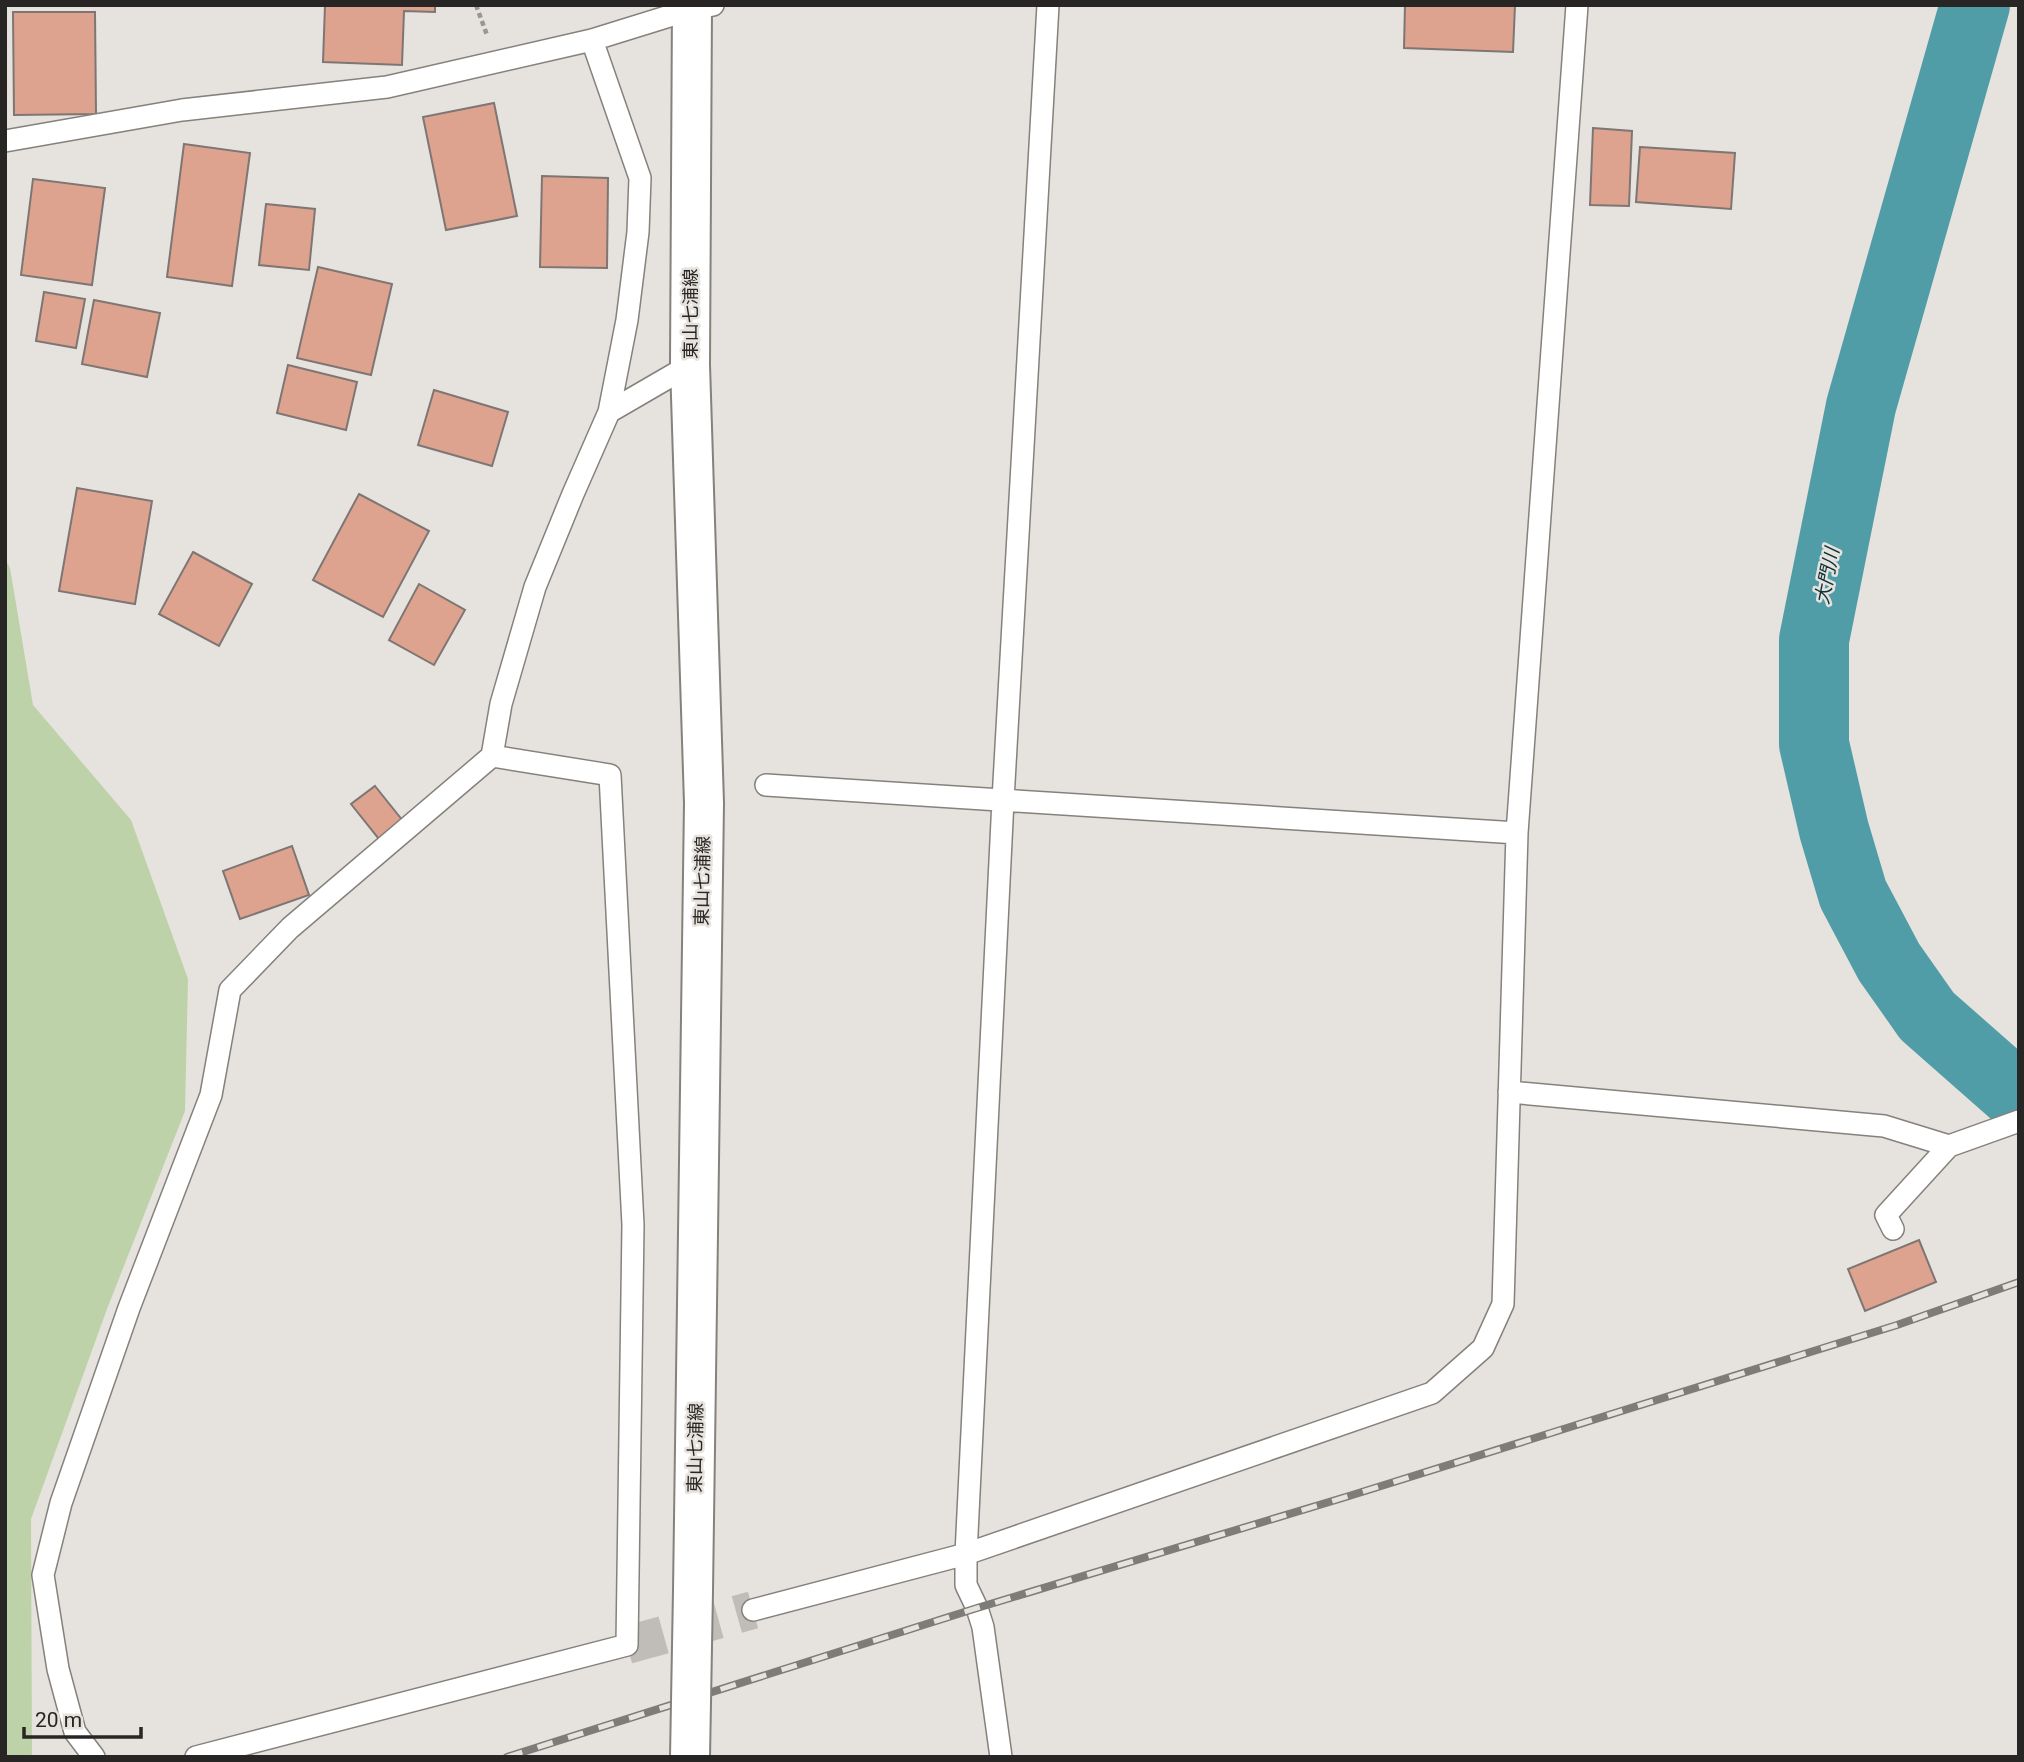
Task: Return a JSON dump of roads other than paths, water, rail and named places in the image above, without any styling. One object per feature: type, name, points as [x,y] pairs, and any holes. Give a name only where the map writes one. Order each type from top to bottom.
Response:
[{"type":"main road","name":"東山七浦線","points":[[690,1757],[704,803],[690,365],[699,7]]},
{"type":"lane","points":[[1001,1757],[983,1627],[966,1585],[966,1554],[1003,800],[1048,5]]},
{"type":"lane","points":[[753,1610],[966,1554],[1432,1393],[1483,1348],[1503,1304],[1517,834],[1577,5]]},
{"type":"lane","points":[[5,141],[182,110],[387,87],[592,40],[699,7]]},
{"type":"lane","points":[[94,1757],[75,1732],[58,1669],[43,1575],[61,1503],[128,1308],[211,1095],[230,990],[290,928],[492,756],[501,704],[535,587],[609,412],[634,270],[640,178],[592,40]]},
{"type":"lane","points":[[609,412],[690,365]]},
{"type":"lane","points":[[196,1757],[627,1645],[634,1226],[610,775],[492,756]]},
{"type":"lane","points":[[766,785],[1517,834]]},
{"type":"lane","points":[[1509,1092],[1884,1126],[1949,1146]]},
{"type":"lane","points":[[1893,1229],[1886,1215],[1949,1146],[2019,1121]]},
{"type":"waterway","name":"大門川","points":[[1975,5],[1861,406],[1814,640],[1814,744],[1834,830],[1853,894],[1889,962],[1927,1016],[2019,1097]]},
{"type":"tunnel","points":[[627,1645],[753,1610]]},
{"type":"railway","points":[[507,1757],[977,1608],[1349,1496],[1897,1325],[2019,1282]]}]
